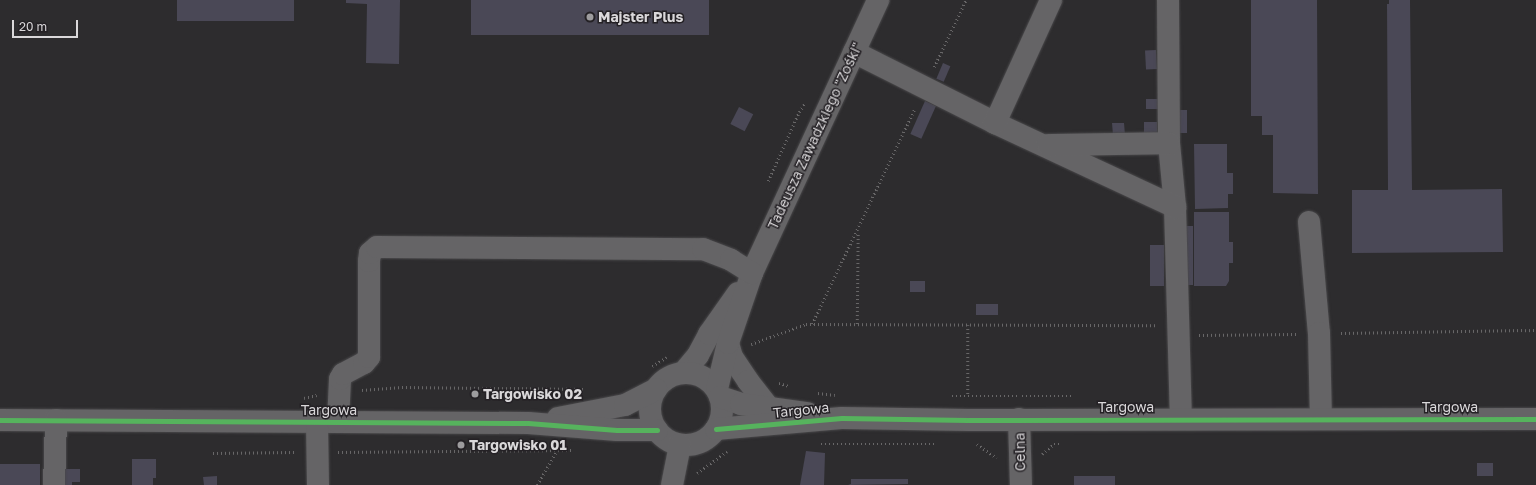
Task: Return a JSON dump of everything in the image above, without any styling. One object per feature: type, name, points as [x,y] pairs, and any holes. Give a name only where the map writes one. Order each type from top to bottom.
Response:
[{"type":"street","name":"Tadeusza Zawadzkiego \"Zośki\"","points":[[718,393],[728,343],[752,273],[878,0]]},
{"type":"street","points":[[995,123],[1051,0]]},
{"type":"street","points":[[1168,0],[1169,143],[1174,207],[1181,419]]},
{"type":"street","points":[[854,52],[995,123],[1174,207]]},
{"type":"street","points":[[1042,145],[1169,143]]},
{"type":"street","points":[[1309,222],[1319,333],[1321,418]]},
{"type":"street","points":[[318,485],[318,452],[338,393],[340,379],[343,374],[364,364],[369,357],[369,261],[370,253],[377,247],[703,249],[731,260],[752,273]]},
{"type":"street","name":"Tadeusza Zawadzkiego \"Zośki\"","points":[[684,373],[698,355],[709,334],[752,273]]},
{"type":"street","points":[[728,343],[732,357],[768,408]]},
{"type":"street","points":[[684,373],[702,377],[718,393],[722,413],[716,429],[709,437],[701,442],[691,445],[680,445],[671,442],[657,430],[652,423],[650,405],[656,389],[668,378],[684,373]]},
{"type":"street","name":"Targowa","points":[[528,424],[625,405],[656,389]]},
{"type":"street","name":"Targowa","points":[[718,393],[741,404],[842,418]]},
{"type":"street","name":"Targowa","points":[[716,429],[842,418],[968,420],[1321,418],[1536,419]]},
{"type":"street","name":"Celna","points":[[1019,419],[1021,485]]},
{"type":"street","name":"Targowa","points":[[0,420],[528,424],[617,430],[657,430]]},
{"type":"street","points":[[54,485],[56,420]]},
{"type":"street","points":[[672,485],[680,445]]},
{"type":"path","points":[[812,324],[858,231],[966,0]]},
{"type":"path","points":[[765,188],[799,112],[806,100]]},
{"type":"path","points":[[857,324],[858,231]]},
{"type":"path","points":[[728,343],[741,348],[806,324],[1158,325],[1179,335],[1536,330]]},
{"type":"path","points":[[968,324],[968,444],[979,444],[1000,460]]},
{"type":"path","points":[[648,369],[672,354]]},
{"type":"path","points":[[776,382],[794,387]]},
{"type":"path","points":[[302,398],[402,387],[589,389]]},
{"type":"path","points":[[816,392],[839,395]]},
{"type":"path","points":[[945,396],[1079,396]]},
{"type":"path","points":[[818,444],[944,444]]},
{"type":"path","points":[[1041,456],[1054,444],[1067,444]]},
{"type":"path","points":[[694,475],[731,448]]},
{"type":"path","points":[[537,485],[557,450]]},
{"type":"path","points":[[213,453],[574,450]]},
{"type":"building","points":[[177,0],[294,0],[294,21],[177,21]]},
{"type":"building","points":[[346,0],[400,0],[399,64],[366,63],[367,4],[346,3]]},
{"type":"building","name":"Majster Plus","points":[[471,0],[709,0],[709,35],[471,35]]},
{"type":"building","points":[[1251,0],[1317,0],[1318,194],[1273,193],[1273,135],[1262,135],[1262,116],[1251,116]]},
{"type":"building","points":[[1389,0],[1410,0],[1412,190],[1502,189],[1503,252],[1352,253],[1352,190],[1388,190],[1387,4],[1389,4]]},
{"type":"building","points":[[1156,50],[1157,69],[1146,70],[1145,51]]},
{"type":"building","points":[[943,63],[950,66],[944,82],[936,79]]},
{"type":"building","points":[[1146,99],[1158,99],[1158,109],[1146,109]]},
{"type":"building","points":[[925,101],[936,106],[921,139],[910,134]]},
{"type":"building","points":[[739,107],[753,114],[745,131],[730,124]]},
{"type":"building","points":[[1175,110],[1187,110],[1187,133],[1175,133]]},
{"type":"building","points":[[1144,122],[1157,122],[1157,133],[1144,133]]},
{"type":"building","points":[[1112,123],[1124,123],[1125,135],[1113,135]]},
{"type":"building","points":[[1194,144],[1227,144],[1227,173],[1233,173],[1233,194],[1228,194],[1228,208],[1195,209]]},
{"type":"building","points":[[1194,212],[1229,212],[1229,242],[1233,242],[1233,263],[1229,263],[1229,281],[1226,286],[1194,286]]},
{"type":"building","points":[[1183,226],[1193,226],[1193,285],[1183,285]]},
{"type":"building","points":[[1150,245],[1164,245],[1164,286],[1150,286]]},
{"type":"building","points":[[910,281],[925,281],[925,292],[910,292]]},
{"type":"building","points":[[976,304],[998,304],[998,315],[976,315]]},
{"type":"building","points":[[806,451],[825,453],[824,485],[800,485]]},
{"type":"building","points":[[132,459],[156,459],[156,478],[153,478],[153,485],[132,485]]},
{"type":"building","points":[[1477,463],[1493,463],[1493,476],[1477,476]]},
{"type":"building","points":[[0,464],[40,464],[40,485],[0,485]]},
{"type":"building","points":[[64,469],[80,469],[80,482],[72,482],[72,485],[65,485]]},
{"type":"building","points":[[217,476],[217,485],[204,485],[203,477]]},
{"type":"building","points":[[1074,476],[1115,476],[1115,485],[1074,485]]},
{"type":"building","points":[[851,479],[908,479],[908,484],[848,485],[851,484]]},
{"type":"cycle path","points":[[716,429],[842,418],[968,420],[1536,419]]},
{"type":"cycle path","points":[[0,420],[528,423],[617,430],[657,430]]},
{"type":"place","name":"Majster Plus","points":[[590,17]]},
{"type":"place","name":"Targowisko 02","points":[[475,394]]},
{"type":"place","name":"Targowisko 01","points":[[461,445]]}]
